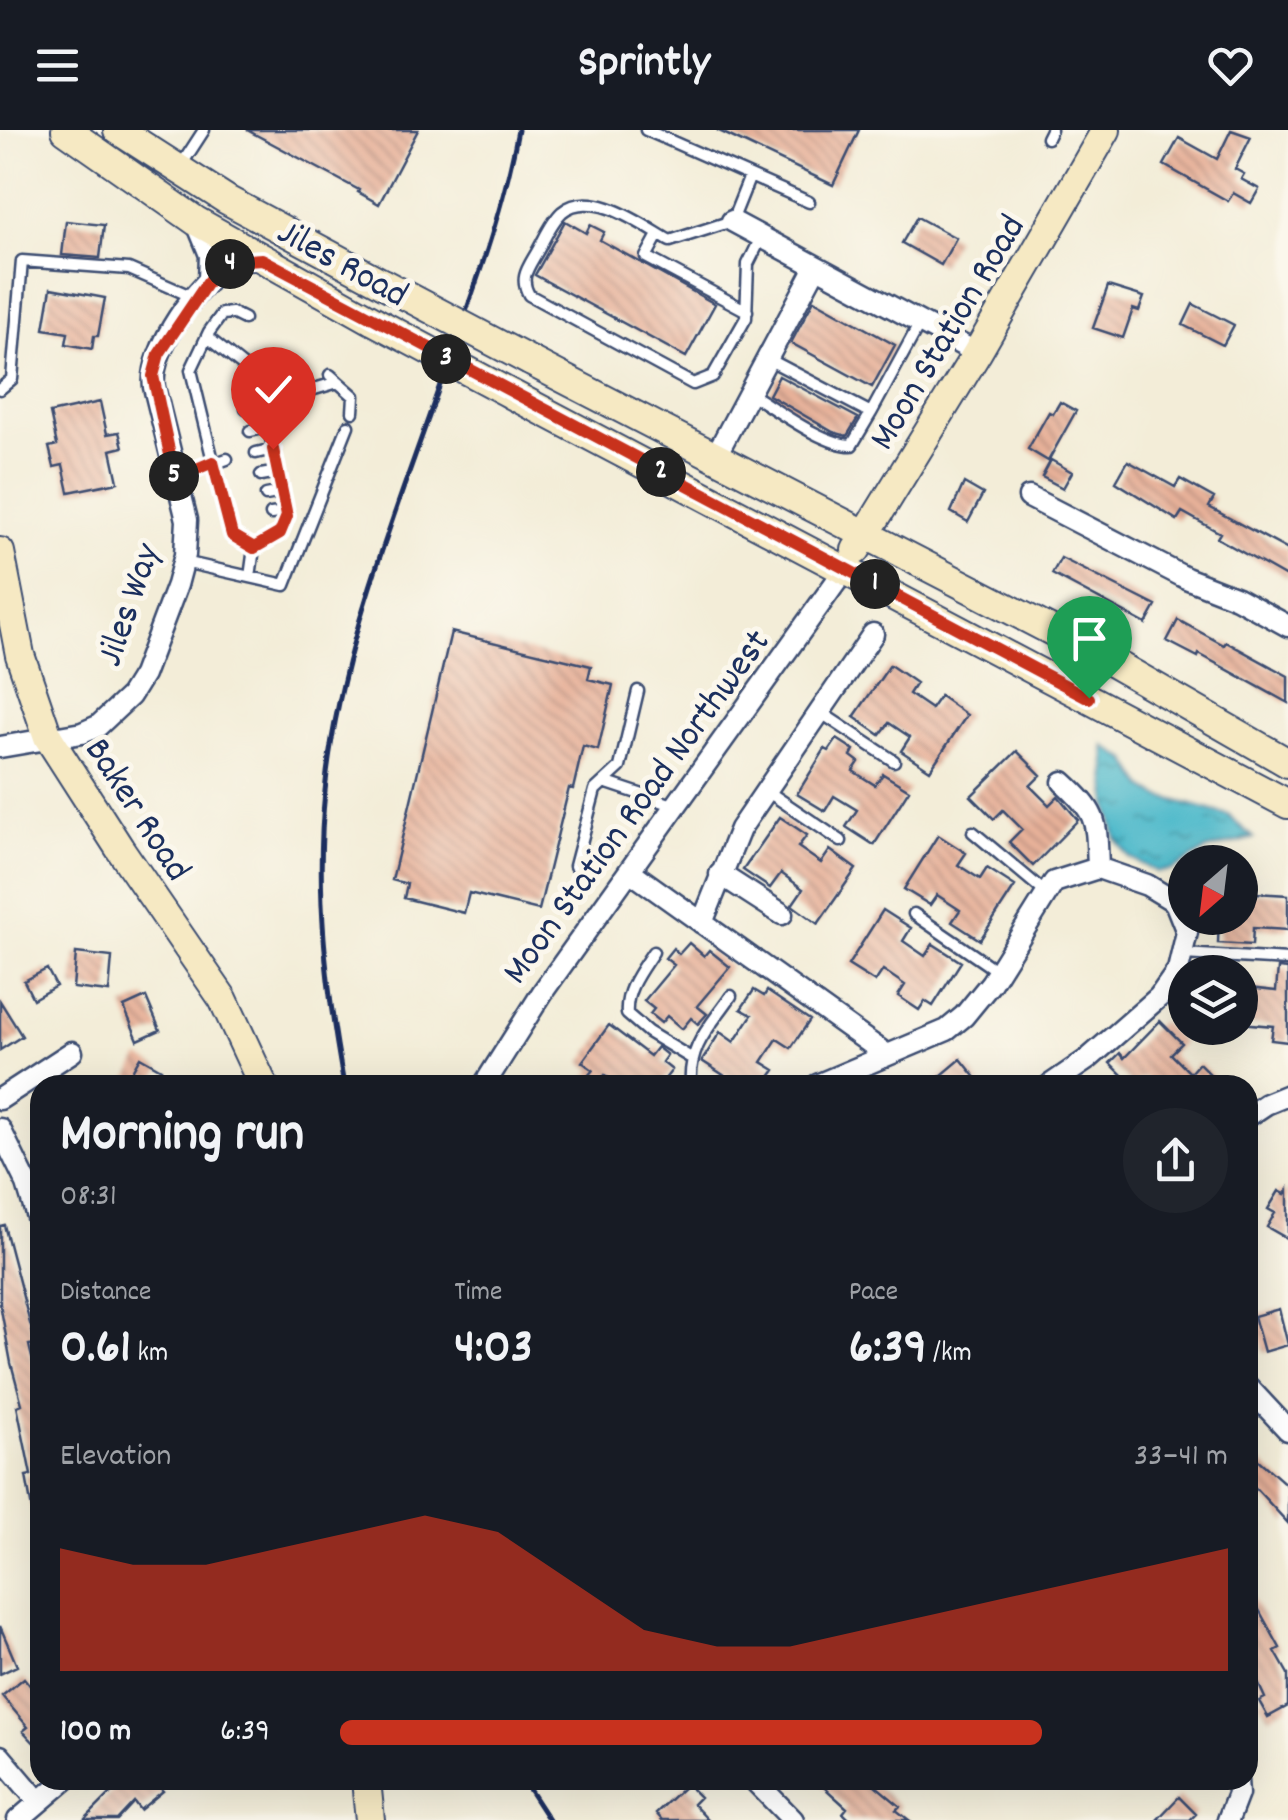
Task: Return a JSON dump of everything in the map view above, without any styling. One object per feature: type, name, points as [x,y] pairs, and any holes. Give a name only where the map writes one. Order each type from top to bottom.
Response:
[{"type":"street","name":"Jiles Road","points":[[66,130],[196,221],[374,321],[1288,804]]},
{"type":"street","name":"Jiles Road","points":[[118,130],[227,200],[530,362],[1110,661],[1288,763]]},
{"type":"street","name":"Moon Station Road","points":[[846,568],[1106,130]]},
{"type":"street","points":[[196,221],[210,255],[209,280]]},
{"type":"street","points":[[732,221],[977,353]]},
{"type":"street","name":"Jiles Way","points":[[0,747],[82,733],[98,726],[130,696],[143,676],[183,562],[187,520],[153,376],[164,344],[209,280],[234,261],[262,259]]},
{"type":"street","points":[[716,458],[816,267]]},
{"type":"street","points":[[1028,497],[1288,626]]},
{"type":"street","name":"Baker Road","points":[[0,552],[20,655],[48,737],[223,999],[258,1075]]},
{"type":"street","name":"Moon Station Road Northwest","points":[[490,1075],[544,990],[846,568]]},
{"type":"street","points":[[702,922],[740,830],[873,634]]},
{"type":"street","points":[[1063,782],[1096,821],[1098,868]]},
{"type":"street","points":[[840,1075],[947,1030],[964,1016],[997,971],[1054,882],[1098,868],[1147,885],[1175,902],[1187,932],[1178,970],[1159,996],[1065,1075]]},
{"type":"street","points":[[631,872],[887,1055]]},
{"type":"street","points":[[720,874],[782,914]]},
{"type":"street","points":[[37,1075],[72,1052]]},
{"type":"street","points":[[0,1099],[30,1079]]},
{"type":"street","points":[[1258,1109],[1288,1095]]},
{"type":"street","points":[[0,1129],[30,1191]]},
{"type":"street","points":[[1258,1398],[1288,1430]]},
{"type":"street","points":[[0,1756],[39,1802]]},
{"type":"street","points":[[18,1820],[53,1790]]},
{"type":"street","points":[[367,1790],[370,1820]]},
{"type":"street","points":[[764,1790],[793,1820]]},
{"type":"street","points":[[1228,1820],[1238,1790]]},
{"type":"lane","points":[[178,170],[204,130]]},
{"type":"lane","points":[[646,130],[809,202]]},
{"type":"lane","points":[[750,176],[732,221],[670,241],[599,204],[566,209],[524,274],[523,286],[529,295],[693,384],[713,376],[746,318],[748,264],[762,236]]},
{"type":"lane","points":[[658,234],[646,257],[746,311]]},
{"type":"lane","points":[[0,389],[12,379],[22,260],[130,269],[194,298]]},
{"type":"lane","points":[[244,320],[232,313],[222,314],[191,370],[213,462],[225,482],[224,502],[234,521],[232,535],[254,548]]},
{"type":"lane","points":[[750,393],[833,441],[852,446],[920,322]]},
{"type":"lane","points":[[207,337],[248,370],[264,404],[286,512],[280,533],[254,548]]},
{"type":"lane","points":[[768,359],[870,413]]},
{"type":"lane","points":[[246,408],[334,379],[354,396],[354,412]]},
{"type":"lane","points":[[242,386],[256,383]]},
{"type":"lane","points":[[197,395],[211,393]]},
{"type":"lane","points":[[202,418],[216,415]]},
{"type":"lane","points":[[183,562],[285,585],[348,426]]},
{"type":"lane","points":[[250,430],[268,427]]},
{"type":"lane","points":[[207,440],[221,437]]},
{"type":"lane","points":[[256,453],[273,449]]},
{"type":"lane","points":[[175,478],[228,459]]},
{"type":"lane","points":[[262,475],[278,472]]},
{"type":"lane","points":[[266,494],[282,492]]},
{"type":"lane","points":[[224,502],[236,500]]},
{"type":"lane","points":[[271,514],[286,512]]},
{"type":"lane","points":[[250,577],[254,548]]},
{"type":"lane","points":[[575,866],[595,790],[620,766],[638,691]]},
{"type":"lane","points":[[820,712],[894,761]]},
{"type":"lane","points":[[604,782],[677,806]]},
{"type":"lane","points":[[767,790],[841,841]]},
{"type":"lane","points":[[973,832],[1046,894]]},
{"type":"lane","points":[[914,914],[997,971]]},
{"type":"lane","points":[[653,952],[631,986],[627,1014],[691,1058]]},
{"type":"lane","points":[[1183,954],[1288,960]]},
{"type":"lane","points":[[691,1075],[693,1050],[731,996]]},
{"type":"water","points":[[1105,746],[1127,760],[1144,787],[1159,796],[1228,815],[1253,838],[1226,845],[1168,845],[1168,871],[1157,872],[1129,857],[1116,839],[1108,806]]},
{"type":"building","points":[[247,130],[418,130],[379,204]]},
{"type":"building","points":[[717,130],[859,130],[833,185]]},
{"type":"building","points":[[1231,130],[1251,137],[1235,169],[1244,174],[1241,179],[1259,189],[1251,203],[1233,193],[1228,201],[1164,165],[1179,138],[1217,159]]},
{"type":"building","points":[[917,217],[956,238],[941,265],[902,243]]},
{"type":"building","points":[[66,221],[104,225],[100,258],[62,255]]},
{"type":"building","points":[[565,221],[586,233],[590,225],[604,232],[600,240],[715,304],[686,357],[535,275]]},
{"type":"building","points":[[1108,286],[1144,297],[1139,311],[1133,309],[1123,338],[1093,328]]},
{"type":"building","points":[[51,288],[105,298],[92,349],[66,344],[68,333],[44,329]]},
{"type":"building","points":[[814,300],[895,345],[872,387],[791,343]]},
{"type":"building","points":[[1193,304],[1234,325],[1223,345],[1183,325]]},
{"type":"building","points":[[779,376],[858,418],[847,436],[769,395]]},
{"type":"building","points":[[100,402],[107,434],[119,432],[123,447],[111,450],[118,482],[69,492],[63,465],[54,467],[49,447],[57,445],[50,413]]},
{"type":"building","points":[[1060,402],[1076,411],[1048,461],[1028,449],[1049,412],[1053,414]]},
{"type":"building","points":[[1051,460],[1072,472],[1063,488],[1042,477]]},
{"type":"building","points":[[1128,461],[1175,487],[1180,479],[1214,498],[1209,507],[1288,550],[1288,578],[1217,538],[1220,533],[1182,512],[1177,520],[1116,482]]},
{"type":"building","points":[[964,483],[983,494],[968,522],[951,512]]},
{"type":"building","points":[[1061,558],[1156,606],[1146,624],[1052,574]]},
{"type":"building","points":[[1178,620],[1288,676],[1288,703],[1199,654],[1198,657],[1167,641]]},
{"type":"building","points":[[451,632],[591,666],[588,679],[613,685],[598,750],[583,746],[573,789],[569,788],[539,910],[469,893],[464,913],[404,898],[407,884],[392,880]]},
{"type":"building","points":[[890,665],[916,683],[909,694],[931,709],[940,696],[967,715],[930,770],[901,751],[910,737],[889,723],[880,735],[854,717]]},
{"type":"building","points":[[837,739],[854,750],[851,756],[859,762],[853,771],[875,785],[883,774],[909,790],[874,845],[846,827],[857,810],[834,796],[825,811],[797,794],[825,749],[829,751]]},
{"type":"building","points":[[1017,751],[1041,775],[1030,786],[1049,805],[1058,796],[1078,820],[1033,866],[1009,842],[1022,829],[1003,810],[994,819],[971,796]]},
{"type":"building","points":[[780,817],[807,835],[798,847],[821,863],[830,850],[856,869],[818,924],[792,905],[803,889],[781,873],[770,888],[743,870]]},
{"type":"building","points":[[938,835],[966,853],[958,865],[980,879],[987,868],[1015,886],[980,940],[952,922],[960,910],[937,895],[930,905],[904,889]]},
{"type":"building","points":[[1258,893],[1288,895],[1288,930],[1258,928]]},
{"type":"building","points":[[883,910],[911,928],[903,941],[925,956],[933,944],[961,962],[933,1006],[925,1001],[919,1010],[898,996],[905,985],[883,970],[875,982],[848,965]]},
{"type":"building","points":[[1218,935],[1253,935],[1252,945],[1218,943]]},
{"type":"building","points":[[689,943],[704,956],[709,950],[730,967],[697,1006],[707,1014],[698,1024],[691,1018],[682,1029],[667,1016],[661,1023],[650,1014],[654,1009],[644,1001],[674,965],[665,958],[673,948],[679,954]]},
{"type":"building","points":[[76,953],[112,957],[109,992],[73,988]]},
{"type":"building","points":[[1278,968],[1288,969],[1288,1042],[1271,1040],[1273,1026],[1258,1025],[1258,989],[1276,991]]},
{"type":"building","points":[[47,969],[56,986],[33,999],[24,981]]},
{"type":"building","points":[[754,990],[764,996],[767,991],[810,1020],[791,1048],[777,1039],[762,1062],[775,1070],[771,1075],[724,1075],[702,1061],[720,1032],[734,1042],[752,1015],[741,1009]]},
{"type":"building","points":[[146,997],[160,1030],[138,1040],[124,1007]]},
{"type":"building","points":[[0,1001],[22,1036],[0,1050]]},
{"type":"building","points":[[1160,1021],[1168,1029],[1168,1045],[1180,1045],[1171,1054],[1190,1073],[1199,1063],[1211,1075],[1122,1075],[1110,1063],[1120,1053],[1124,1058]]},
{"type":"building","points":[[609,1025],[650,1056],[657,1047],[667,1055],[662,1062],[672,1070],[668,1075],[589,1075],[593,1070],[582,1062]]},
{"type":"building","points":[[140,1057],[161,1069],[158,1075],[130,1075]]},
{"type":"building","points":[[961,1059],[974,1075],[942,1075]]},
{"type":"building","points":[[1288,1189],[1288,1239],[1267,1227],[1275,1213],[1268,1209],[1279,1191],[1285,1194]]},
{"type":"building","points":[[4,1225],[30,1325],[30,1470],[17,1406],[22,1404],[0,1304],[0,1226]]},
{"type":"building","points":[[1279,1309],[1288,1345],[1264,1352],[1258,1315]]},
{"type":"building","points":[[1258,1460],[1288,1486],[1288,1523],[1258,1491]]},
{"type":"building","points":[[1258,1608],[1280,1648],[1275,1651],[1288,1674],[1288,1706],[1268,1717],[1259,1701],[1265,1698],[1258,1683]]},
{"type":"building","points":[[0,1626],[17,1666],[0,1674]]},
{"type":"building","points":[[24,1678],[30,1686],[30,1738],[23,1731],[28,1727],[2,1696]]},
{"type":"building","points":[[114,1790],[163,1791],[140,1810],[134,1802],[117,1820],[84,1820]]},
{"type":"building","points":[[681,1790],[693,1790],[700,1797],[693,1804],[708,1820],[662,1820],[656,1813]]},
{"type":"building","points":[[827,1790],[881,1790],[909,1820],[850,1820],[843,1813],[847,1808]]},
{"type":"building","points":[[1179,1797],[1196,1814],[1190,1820],[1157,1820]]},
{"type":"railway","points":[[342,1075],[327,975],[321,865],[325,791],[341,692],[367,595],[481,269],[518,130]]},
{"type":"railway","points":[[530,1790],[549,1820]]},
{"type":"route","points":[[273,449],[287,516],[280,533],[254,548],[232,535],[213,462],[175,478],[154,387],[154,368],[168,335],[209,280],[234,261],[262,259],[1089,698]]}]
